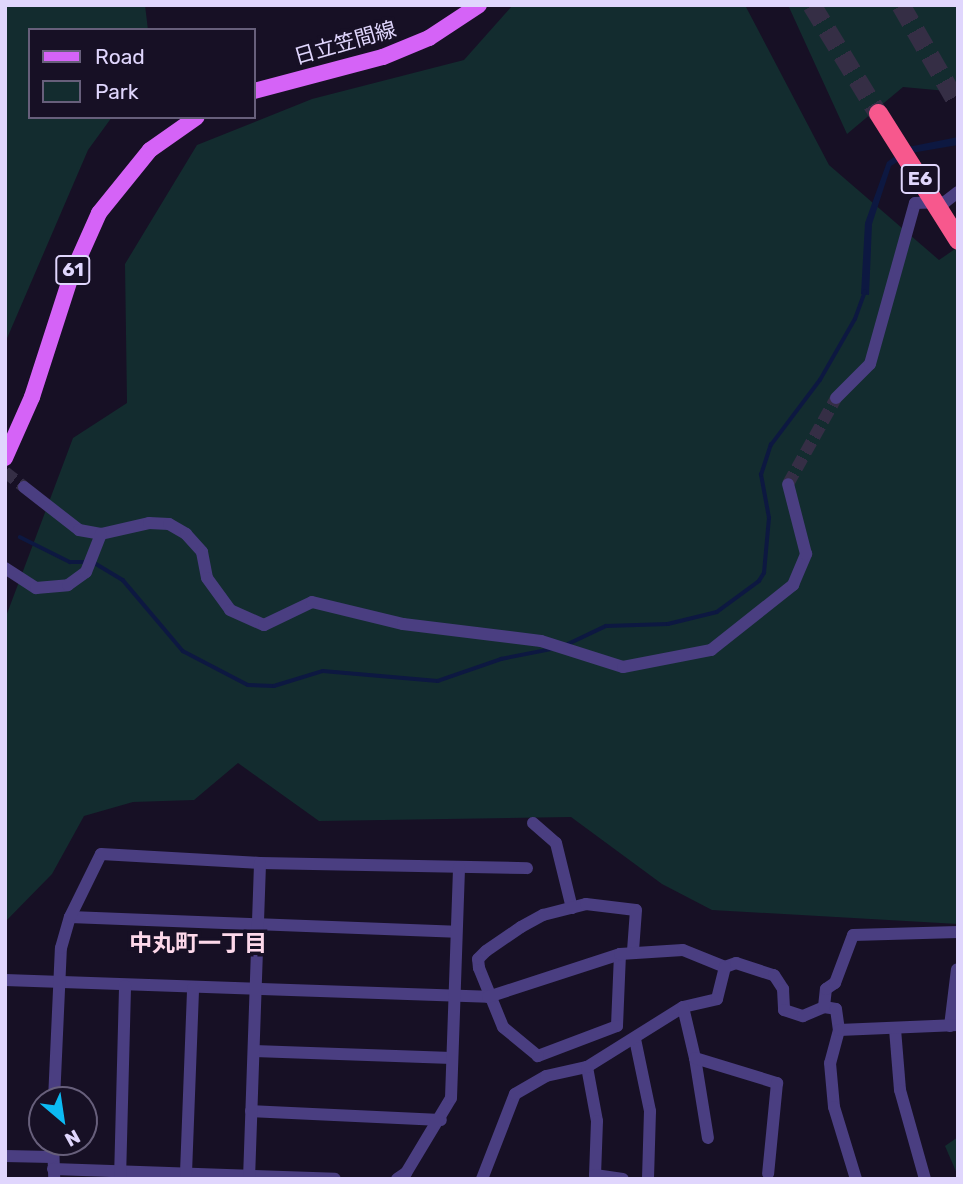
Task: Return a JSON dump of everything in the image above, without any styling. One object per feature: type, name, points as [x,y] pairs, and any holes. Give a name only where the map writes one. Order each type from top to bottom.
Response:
[{"type":"highway","name":"E6","points":[[883,119],[955,235]]},
{"type":"main road","name":"日立笠間線","points":[[256,90],[383,57],[429,38],[479,5]]},
{"type":"main road","name":"61","points":[[5,458],[32,397],[76,264],[99,213],[150,150],[194,119]]},
{"type":"street","points":[[835,398],[870,364],[915,203],[945,202],[958,192]]},
{"type":"street","points":[[24,487],[60,520],[79,530],[101,534],[149,523],[169,524],[186,534],[202,552],[207,578],[230,610],[264,625],[312,601],[403,624],[541,641],[624,667],[710,650],[793,585],[806,554],[788,484]]},
{"type":"street","points":[[5,568],[36,588],[68,585],[86,572],[101,534]]},
{"type":"street","points":[[533,823],[556,843],[572,908]]},
{"type":"street","points":[[54,1086],[58,981],[70,917],[101,854],[260,863],[527,868]]},
{"type":"street","points":[[249,1177],[260,863]]},
{"type":"street","points":[[397,1179],[407,1173],[451,1098],[459,867]]},
{"type":"street","points":[[586,904],[636,910],[626,953],[617,1026],[538,1056],[503,1027],[488,997],[478,960],[486,951],[542,915],[572,908],[586,904]]},
{"type":"street","points":[[70,917],[456,932]]},
{"type":"street","points":[[824,1007],[826,989],[835,984],[853,935],[958,932]]},
{"type":"street","points":[[5,980],[488,997],[626,953],[683,950],[725,967],[736,963],[774,975],[783,989],[785,1010],[803,1016],[824,1007],[836,1009],[839,1030],[830,1063],[835,1107],[856,1179]]},
{"type":"street","points":[[482,1179],[515,1094],[546,1076],[587,1067],[683,1007],[718,999],[725,967]]},
{"type":"street","points":[[839,1030],[954,1025],[957,969]]},
{"type":"street","points":[[120,1175],[125,986]]},
{"type":"street","points":[[186,1173],[193,988]]},
{"type":"street","points":[[683,1007],[695,1058],[708,1138]]},
{"type":"street","points":[[895,1029],[900,1090],[925,1179]]},
{"type":"street","points":[[635,1039],[650,1111],[648,1179]]},
{"type":"street","points":[[254,1051],[452,1058]]},
{"type":"street","points":[[695,1058],[777,1083],[768,1174]]},
{"type":"street","points":[[587,1067],[597,1121],[594,1177],[623,1179]]},
{"type":"street","points":[[251,1111],[440,1120]]},
{"type":"street","points":[[5,1156],[53,1168],[120,1175],[186,1173],[335,1179]]},
{"type":"green space","points":[[5,5],[145,5],[148,28],[28,28],[28,119],[111,119],[88,150],[5,343]]},
{"type":"green space","points":[[513,5],[746,7],[829,165],[939,260],[958,247],[958,924],[712,910],[662,884],[571,817],[319,821],[238,763],[194,800],[133,802],[84,816],[52,874],[5,922],[5,619],[73,438],[127,403],[125,264],[197,145],[312,99],[464,60]]},
{"type":"green space","points":[[788,5],[958,5],[958,92],[903,87],[847,134]]},
{"type":"green space","points":[[958,1137],[958,1176],[945,1146]]},
{"type":"water","points":[[958,137],[958,145],[911,153],[891,166],[872,224],[869,295],[861,294],[865,223],[887,162],[908,147]]},
{"type":"waterway","points":[[566,645],[606,626],[668,624],[717,612],[759,581],[764,573],[769,518],[761,475],[771,445],[820,380],[855,319],[865,292]]},
{"type":"waterway","points":[[20,537],[70,562],[86,562]]},
{"type":"waterway","points":[[93,562],[123,580],[183,651],[248,685],[274,686],[323,671],[438,681],[501,659],[552,649]]},
{"type":"tunnel","points":[[812,5],[878,113]]},
{"type":"tunnel","points":[[901,5],[958,104]]},
{"type":"tunnel","points":[[788,484],[836,398]]},
{"type":"tunnel","points":[[5,472],[24,487]]},
{"type":"district","name":"中丸町一丁目","points":[[198,943]]}]
